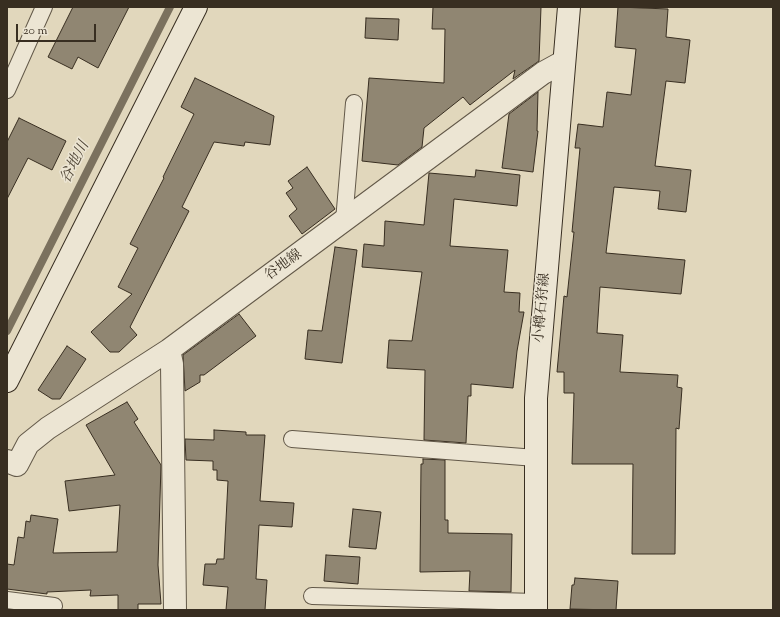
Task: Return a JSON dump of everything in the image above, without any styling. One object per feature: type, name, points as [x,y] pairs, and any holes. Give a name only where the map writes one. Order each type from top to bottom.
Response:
[{"type":"street","points":[[7,381],[196,7]]},
{"type":"street","name":"小樽石狩線","points":[[536,606],[536,458],[539,350],[568,7]]},
{"type":"street","name":"谷地線","points":[[7,461],[17,465],[28,444],[48,428],[169,350],[543,73],[563,62]]},
{"type":"street","points":[[169,350],[172,364],[175,610]]},
{"type":"lane","points":[[7,90],[44,7]]},
{"type":"lane","points":[[344,221],[354,103]]},
{"type":"lane","points":[[292,439],[536,458]]},
{"type":"lane","points":[[312,596],[536,606]]},
{"type":"lane","points":[[7,600],[54,606]]},
{"type":"building","points":[[73,7],[129,7],[98,68],[78,57],[72,69],[48,57]]},
{"type":"building","points":[[433,7],[541,7],[539,61],[513,79],[515,70],[470,105],[463,97],[424,128],[422,147],[398,165],[362,161],[369,78],[444,83],[445,29],[432,29]]},
{"type":"building","points":[[618,7],[668,9],[666,37],[690,40],[685,83],[666,81],[655,166],[691,170],[686,212],[658,209],[660,191],[614,187],[606,253],[685,260],[681,294],[600,287],[597,333],[623,335],[620,372],[678,375],[677,387],[682,388],[679,429],[676,428],[675,554],[632,554],[633,464],[572,464],[574,393],[564,393],[564,372],[557,372],[564,296],[567,297],[574,232],[572,232],[580,148],[575,148],[578,124],[603,127],[607,92],[631,95],[636,49],[615,47]]},
{"type":"building","points":[[366,18],[399,19],[398,40],[365,38]]},
{"type":"building","points":[[195,78],[274,116],[270,145],[245,142],[244,146],[214,142],[182,207],[189,211],[130,327],[137,335],[119,352],[110,352],[91,332],[132,294],[118,287],[138,248],[130,244],[164,178],[163,177],[194,114],[181,107]]},
{"type":"building","points":[[538,92],[538,131],[533,172],[502,168],[509,114]]},
{"type":"building","points":[[19,118],[66,141],[52,170],[28,158],[7,199],[7,142]]},
{"type":"building","points":[[307,167],[335,209],[302,234],[289,216],[297,209],[286,193],[293,188],[288,181]]},
{"type":"building","points":[[476,170],[520,175],[517,206],[454,199],[450,246],[508,250],[504,292],[520,293],[519,312],[524,312],[517,351],[513,388],[471,384],[471,396],[468,396],[466,443],[424,440],[425,370],[387,368],[389,340],[412,341],[422,272],[362,267],[364,244],[384,246],[385,221],[424,225],[429,173],[475,177]]},
{"type":"building","points":[[335,247],[357,250],[342,363],[305,359],[308,330],[322,331]]},
{"type":"building","points":[[239,314],[256,336],[204,375],[200,375],[200,382],[185,391],[183,355]]},
{"type":"building","points":[[67,346],[86,359],[60,399],[52,399],[38,390]]},
{"type":"building","points":[[127,402],[138,419],[134,422],[161,465],[158,565],[161,604],[138,604],[138,610],[118,610],[118,595],[90,596],[91,590],[47,592],[47,594],[7,589],[7,564],[14,565],[18,537],[24,538],[26,521],[30,522],[31,515],[58,519],[53,553],[117,552],[120,505],[69,511],[65,481],[115,475],[86,425]]},
{"type":"building","points":[[214,430],[246,432],[246,435],[265,435],[260,501],[294,503],[292,527],[259,525],[256,579],[267,580],[265,610],[226,610],[228,587],[203,585],[205,564],[216,564],[217,559],[224,559],[228,481],[217,480],[217,470],[213,470],[213,461],[186,460],[185,439],[214,440]]},
{"type":"building","points":[[423,459],[445,460],[445,520],[448,520],[448,533],[512,534],[511,592],[469,591],[470,571],[420,572],[421,464],[423,464]]},
{"type":"building","points":[[353,509],[381,512],[376,549],[349,547]]},
{"type":"building","points":[[326,555],[360,557],[358,584],[324,581]]},
{"type":"building","points":[[575,578],[618,581],[616,610],[570,609],[572,585],[574,585]]},
{"type":"waterway","name":"谷地川","points":[[7,331],[170,7]]}]
